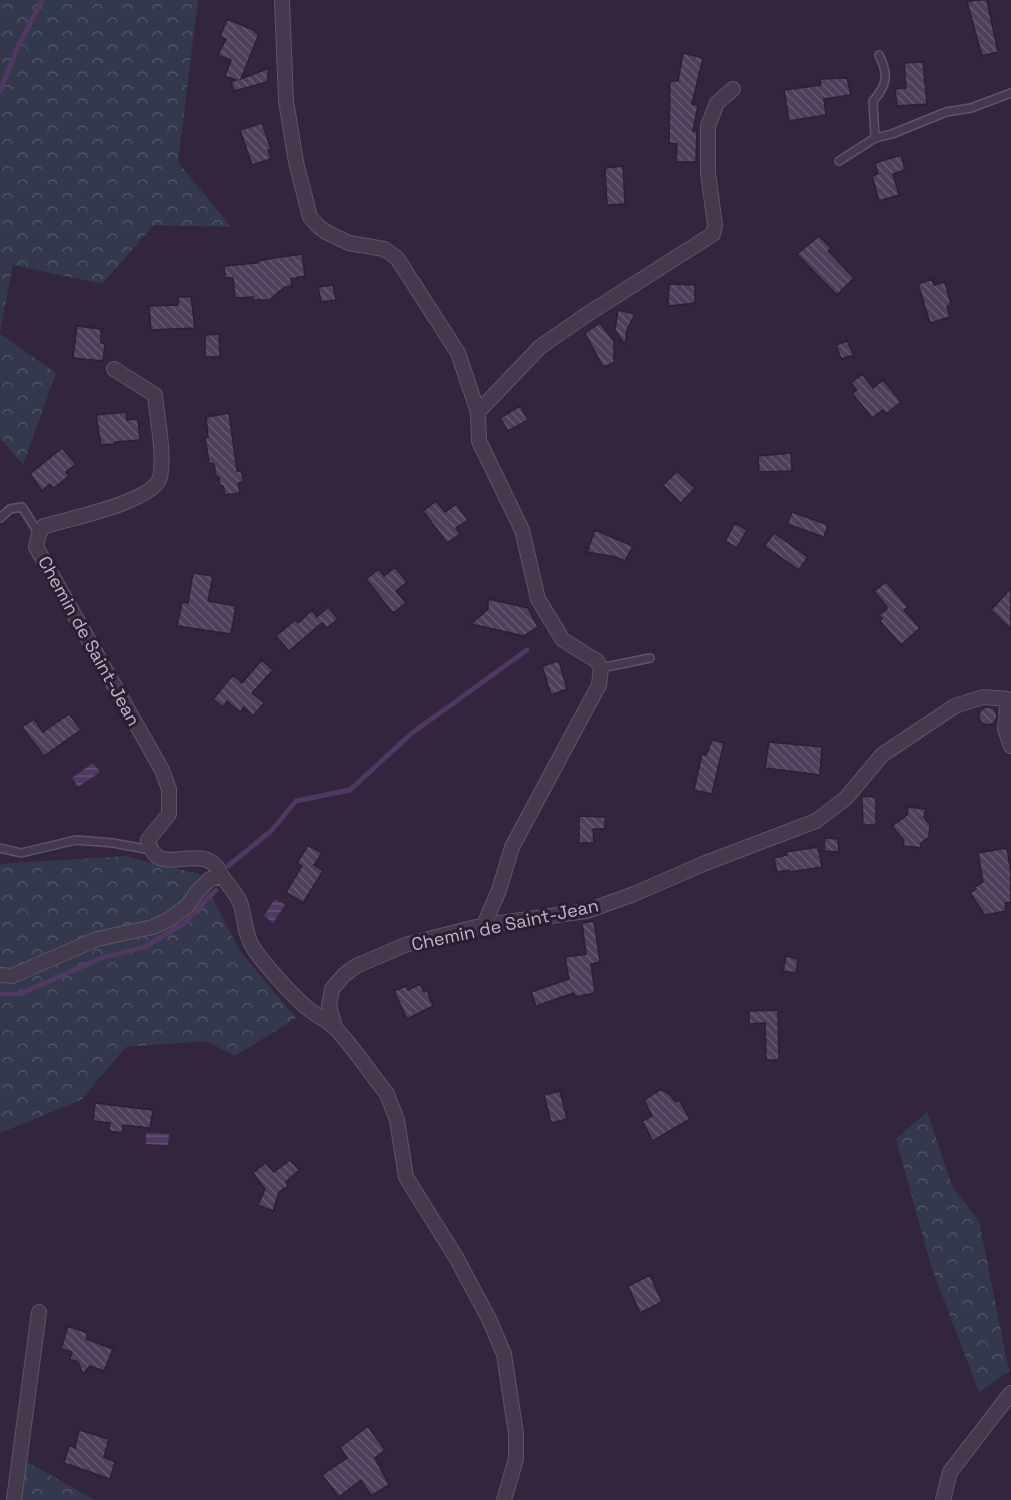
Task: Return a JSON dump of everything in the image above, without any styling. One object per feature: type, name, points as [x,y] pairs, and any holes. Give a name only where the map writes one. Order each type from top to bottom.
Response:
[{"type":"street","points":[[282,0],[286,101],[296,162],[310,217],[326,232],[349,243],[384,249],[397,258],[458,353],[478,412],[479,441],[522,530],[538,599],[563,640],[597,661],[601,668],[599,685],[512,847],[499,890],[484,925]]},
{"type":"street","points":[[478,412],[540,347],[713,234],[715,225],[708,173],[708,126],[717,104],[734,89]]},
{"type":"street","name":"Chemin de Saint-Jean","points":[[114,369],[155,394],[161,467],[159,480],[147,493],[131,501],[44,526],[39,534],[36,547],[162,770],[169,789],[169,814],[148,840],[151,850]]},
{"type":"street","name":"Chemin de Saint-Jean","points":[[335,1027],[329,1006],[332,989],[344,975],[356,966],[405,945],[484,925],[587,911],[816,821],[846,798],[882,755],[955,706],[983,697],[1009,700]]},
{"type":"street","points":[[1009,700],[1005,729],[1011,746]]},
{"type":"street","points":[[151,850],[158,858],[174,860],[195,857],[216,867],[221,876],[230,884],[240,904],[248,937],[254,949],[309,1010],[335,1027],[387,1094],[397,1120],[406,1177],[457,1259],[489,1319],[506,1364],[516,1434],[516,1459],[504,1500]]},
{"type":"street","points":[[0,975],[12,975],[97,939],[153,927],[170,919],[188,905],[210,879],[221,876]]},
{"type":"street","points":[[14,1500],[39,1312]]},
{"type":"street","points":[[943,1500],[950,1472],[1011,1393]]},
{"type":"lane","points":[[874,138],[873,101],[884,87],[885,77],[885,67],[879,55]]},
{"type":"lane","points":[[839,160],[874,138],[892,134],[946,112],[971,108],[1011,93]]},
{"type":"lane","points":[[0,518],[10,509],[21,507],[39,534]]},
{"type":"lane","points":[[601,668],[650,658]]},
{"type":"lane","points":[[0,848],[21,853],[76,840],[113,843],[151,850]]},
{"type":"green space","points":[[0,0],[198,0],[178,162],[231,227],[154,225],[102,284],[13,265],[0,331]]},
{"type":"green space","points":[[0,334],[56,373],[23,465],[0,438]]},
{"type":"green space","points":[[124,856],[200,874],[240,951],[296,1018],[235,1056],[206,1041],[126,1047],[81,1100],[0,1133],[0,864]]},
{"type":"green space","points":[[927,1112],[953,1188],[979,1221],[1009,1371],[979,1392],[931,1266],[896,1139]]},
{"type":"green space","points":[[22,1459],[95,1500],[10,1500]]},
{"type":"shaded area","points":[[93,763],[100,772],[78,787],[72,778]]},
{"type":"shaded area","points":[[275,899],[285,905],[273,923],[264,916]]},
{"type":"shaded area","points":[[146,1133],[169,1134],[168,1145],[146,1144]]},
{"type":"building","points":[[987,0],[998,52],[982,56],[967,2]]},
{"type":"building","points":[[227,19],[259,34],[241,79],[269,68],[267,82],[234,91],[231,82],[236,80],[225,76],[231,60],[218,55],[226,39],[220,37]]},
{"type":"building","points":[[683,53],[703,58],[692,104],[698,105],[693,131],[697,131],[696,162],[676,162],[677,144],[669,143],[670,81],[678,81]]},
{"type":"building","points":[[923,62],[927,104],[897,106],[895,89],[906,88],[904,63]]},
{"type":"building","points":[[847,78],[851,95],[824,99],[826,115],[789,121],[784,90],[821,85],[820,79]]},
{"type":"building","points":[[262,123],[271,149],[268,150],[271,159],[252,165],[240,130]]},
{"type":"building","points":[[901,155],[905,170],[893,174],[899,195],[879,201],[872,176],[878,174],[875,163]]},
{"type":"building","points":[[623,166],[625,204],[607,205],[605,168]]},
{"type":"building","points":[[819,236],[831,248],[828,251],[854,278],[837,295],[797,254]]},
{"type":"building","points":[[302,254],[305,276],[291,279],[292,286],[285,287],[269,300],[253,300],[253,297],[235,298],[233,278],[225,278],[224,266],[257,263]]},
{"type":"building","points":[[932,279],[934,285],[945,282],[951,305],[947,306],[950,317],[930,323],[918,284]]},
{"type":"building","points":[[669,284],[695,285],[695,303],[668,306]]},
{"type":"building","points":[[333,285],[336,300],[321,302],[318,287]]},
{"type":"building","points":[[178,297],[191,297],[195,328],[151,330],[149,306],[178,305]]},
{"type":"building","points":[[618,310],[635,314],[627,330],[625,345],[615,330]]},
{"type":"building","points":[[600,323],[614,341],[614,363],[603,367],[585,333]]},
{"type":"building","points":[[77,326],[101,329],[101,343],[105,344],[103,361],[73,358]]},
{"type":"building","points":[[219,334],[220,357],[205,357],[205,335]]},
{"type":"building","points":[[847,341],[854,355],[841,359],[836,345]]},
{"type":"building","points":[[862,374],[873,388],[883,380],[901,402],[886,414],[883,410],[872,418],[852,393],[857,390],[851,383]]},
{"type":"building","points":[[520,406],[528,420],[508,431],[500,418]]},
{"type":"building","points":[[126,412],[127,420],[138,419],[140,440],[101,445],[96,415]]},
{"type":"building","points":[[229,413],[237,471],[241,471],[244,482],[238,483],[240,493],[225,495],[219,477],[216,476],[214,464],[209,463],[205,437],[208,437],[206,417]]},
{"type":"building","points":[[62,448],[76,464],[66,472],[69,476],[54,488],[50,484],[42,491],[30,474]]},
{"type":"building","points":[[791,453],[792,471],[759,472],[758,456]]},
{"type":"building","points":[[677,471],[695,488],[681,503],[663,485]]},
{"type":"building","points":[[436,501],[445,512],[456,504],[468,520],[456,528],[460,534],[447,543],[423,511]]},
{"type":"building","points":[[792,512],[828,525],[824,537],[787,524]]},
{"type":"building","points":[[735,523],[747,530],[737,548],[725,541]]},
{"type":"building","points":[[595,530],[633,546],[625,561],[616,557],[587,552]]},
{"type":"building","points":[[774,533],[808,557],[799,570],[764,546]]},
{"type":"building","points":[[395,567],[407,582],[396,591],[406,603],[393,613],[366,579],[379,569],[384,576]]},
{"type":"building","points":[[193,573],[213,576],[208,601],[236,606],[231,634],[177,626],[182,602],[188,603]]},
{"type":"building","points":[[886,582],[908,607],[904,610],[920,628],[901,645],[880,621],[882,618],[879,615],[887,607],[874,591]]},
{"type":"building","points":[[1011,588],[1011,629],[991,610]]},
{"type":"building","points":[[488,599],[528,608],[538,627],[524,636],[471,624],[488,609]]},
{"type":"building","points":[[328,607],[338,619],[327,628],[322,623],[289,651],[276,636],[295,620],[298,623],[312,610],[317,617]]},
{"type":"building","points":[[262,660],[273,670],[252,693],[264,703],[253,716],[244,707],[240,712],[227,701],[223,707],[213,699],[233,675],[242,683]]},
{"type":"building","points":[[559,661],[567,689],[551,695],[542,666]]},
{"type":"building","points":[[988,707],[994,710],[997,716],[994,722],[988,725],[982,722],[979,716],[982,710]]},
{"type":"building","points":[[69,714],[81,730],[44,756],[22,727],[34,719],[43,732]]},
{"type":"building","points":[[712,740],[724,743],[712,794],[694,790],[702,754],[706,755]]},
{"type":"building","points":[[769,742],[822,747],[820,775],[765,768]]},
{"type":"building","points":[[862,796],[876,797],[876,825],[863,825]]},
{"type":"building","points":[[908,807],[926,809],[924,817],[930,825],[929,837],[921,843],[921,848],[903,846],[904,841],[892,826],[907,815]]},
{"type":"building","points":[[579,816],[605,817],[605,829],[593,829],[594,843],[579,843]]},
{"type":"building","points":[[825,838],[838,839],[839,852],[824,851]]},
{"type":"building","points":[[308,845],[322,853],[314,865],[323,871],[303,903],[286,892],[302,866],[297,863]]},
{"type":"building","points":[[818,847],[822,867],[777,872],[774,858],[787,855],[786,852]]},
{"type":"building","points":[[1007,848],[1011,872],[1011,902],[1005,903],[1006,911],[985,915],[970,893],[983,882],[978,853]]},
{"type":"building","points":[[594,921],[600,962],[591,964],[595,993],[575,997],[574,993],[536,1006],[531,992],[569,979],[565,957],[586,954],[582,923]]},
{"type":"building","points":[[786,956],[798,959],[796,973],[783,971]]},
{"type":"building","points":[[420,984],[424,992],[427,991],[433,1006],[407,1019],[394,991],[406,986],[408,990]]},
{"type":"building","points":[[778,1010],[779,1060],[766,1060],[765,1023],[749,1024],[749,1011]]},
{"type":"building","points":[[661,1089],[676,1102],[679,1100],[690,1119],[653,1141],[642,1121],[652,1116],[644,1100]]},
{"type":"building","points":[[560,1091],[567,1119],[551,1123],[544,1095]]},
{"type":"building","points":[[95,1103],[153,1110],[150,1128],[123,1125],[122,1133],[109,1131],[110,1123],[93,1121]]},
{"type":"building","points":[[290,1160],[299,1170],[286,1182],[288,1186],[279,1192],[273,1211],[258,1205],[265,1189],[253,1173],[265,1163],[274,1172]]},
{"type":"building","points":[[650,1275],[662,1302],[640,1313],[628,1286]]},
{"type":"building","points":[[68,1326],[88,1333],[86,1339],[113,1349],[104,1371],[90,1366],[83,1374],[78,1362],[70,1359],[72,1352],[61,1349]]},
{"type":"building","points":[[368,1426],[385,1450],[375,1458],[389,1485],[371,1496],[361,1480],[339,1497],[322,1475],[347,1458],[340,1447]]},
{"type":"building","points":[[79,1430],[109,1439],[104,1457],[115,1462],[110,1479],[64,1463],[69,1445],[75,1448]]},
{"type":"waterway","points":[[0,91],[17,49],[42,0]]},
{"type":"waterway","points":[[228,866],[271,831],[296,801],[350,790],[412,733],[527,650]]},
{"type":"waterway","points":[[0,994],[20,994],[101,958],[145,947],[184,923],[216,890]]}]
